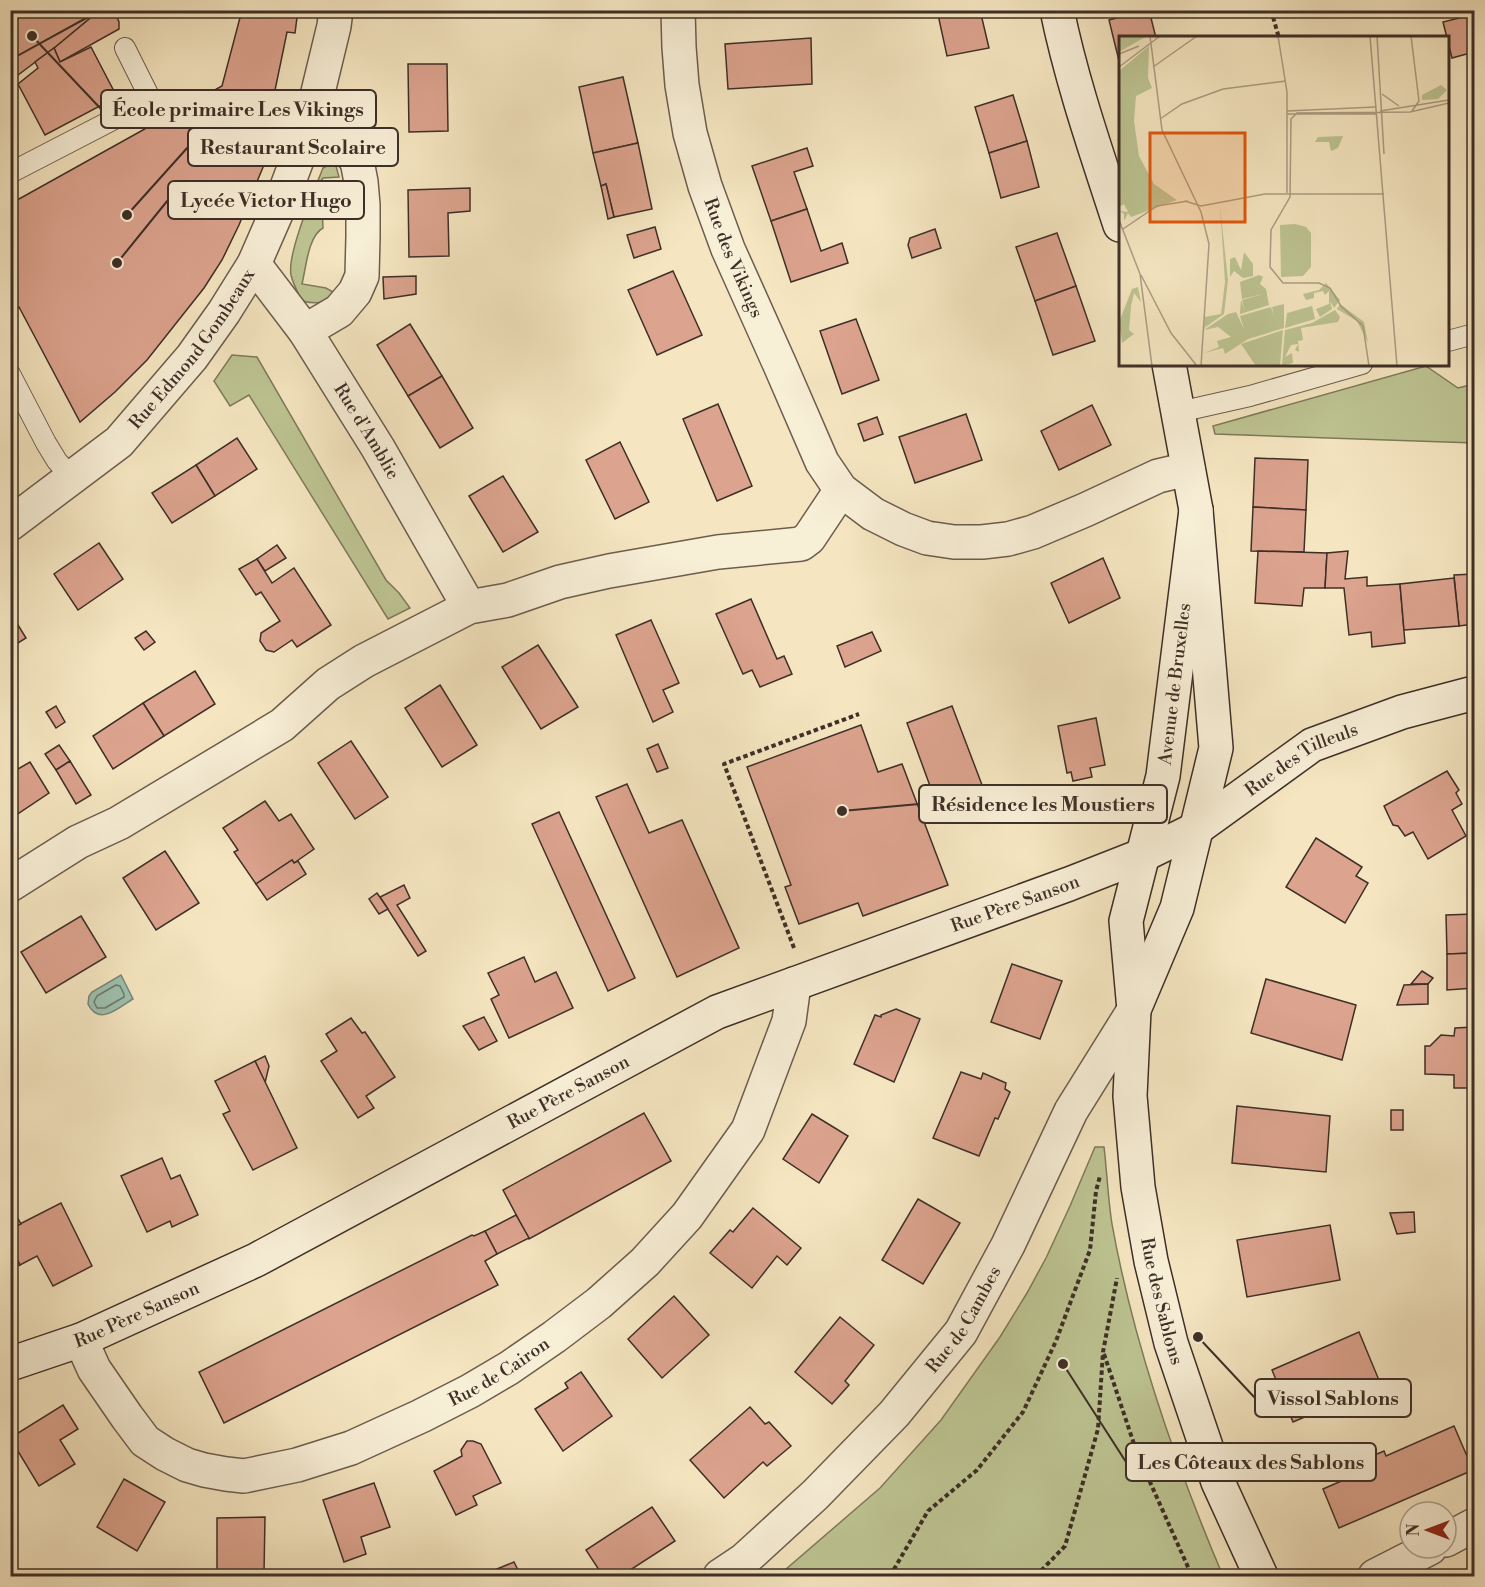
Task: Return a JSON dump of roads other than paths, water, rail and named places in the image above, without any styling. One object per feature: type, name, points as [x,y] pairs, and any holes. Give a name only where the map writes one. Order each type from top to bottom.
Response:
[{"type":"street","name":"Rue Edmond Gombeaux","points":[[10,524],[119,442],[192,357],[224,312],[254,264],[282,201],[310,125],[336,10]]},
{"type":"street","name":"Rue des Vikings","points":[[678,10],[685,104],[690,133],[705,186],[728,249],[822,462],[841,490],[873,514],[927,538],[954,542],[982,542],[1033,532],[1158,476],[1188,469]]},
{"type":"street","points":[[1056,10],[1090,132],[1119,222]]},
{"type":"street","points":[[305,331],[339,310],[355,292],[362,276],[363,237],[361,182],[357,161],[347,149],[310,125]]},
{"type":"street","name":"Rue d'Amblie","points":[[254,264],[305,331],[378,448],[468,607]]},
{"type":"street","name":"Avenue de Bruxelles","points":[[1169,366],[1196,510],[1216,748],[1196,829]]},
{"type":"street","points":[[10,885],[78,842],[119,823],[282,725],[328,684],[364,661],[468,607],[508,600],[560,582],[609,572],[718,552],[801,544],[809,538],[841,490]]},
{"type":"street","name":"Avenue de Bruxelles","points":[[1143,855],[1163,776],[1196,510]]},
{"type":"street","name":"Rue des Tilleuls","points":[[1143,855],[1196,829],[1312,745],[1402,712],[1474,693]]},
{"type":"street","name":"Rue des Sablons","points":[[1134,1010],[1177,908],[1196,829]]},
{"type":"street","name":"Rue des Sablons","points":[[1143,855],[1126,921],[1134,1010],[1130,1096],[1138,1187],[1151,1261],[1171,1343],[1218,1482],[1261,1576]]},
{"type":"street","name":"Rue Père Sanson","points":[[10,1364],[81,1340],[256,1260],[796,971],[1069,884],[1143,855]]},
{"type":"street","name":"Rue de Cairon","points":[[81,1340],[94,1369],[145,1441],[187,1465],[226,1474],[244,1476],[297,1465],[351,1448],[470,1391],[509,1368],[599,1303],[645,1262],[687,1216],[748,1130],[789,1021],[796,971]]},
{"type":"street","name":"Rue de Cambes","points":[[720,1576],[744,1560],[815,1495],[894,1414],[961,1332],[1008,1245],[1071,1112],[1134,1010]]},
{"type":"street","points":[[1458,1534],[1474,1525]]},
{"type":"street","points":[[1376,1576],[1407,1560]]},
{"type":"lane","points":[[10,174],[151,100],[125,48]]},
{"type":"lane","points":[[1449,341],[1474,334]]},
{"type":"lane","points":[[1179,412],[1250,396],[1355,366]]},
{"type":"lane","points":[[10,375],[46,443],[57,461],[72,478]]},
{"type":"water","points":[[121,975],[133,999],[103,1015],[93,1011],[88,1004],[92,992]]},
{"type":"place","name":"École primaire Les Vikings","points":[[32,36]]},
{"type":"place","name":"Restaurant Scolaire","points":[[127,215]]},
{"type":"place","name":"Lycée Victor Hugo","points":[[117,263]]},
{"type":"place","name":"Résidence les Moustiers","points":[[842,811]]},
{"type":"place","name":"Vissol Sablons","points":[[1198,1337]]},
{"type":"place","name":"Les Côteaux des Sablons","points":[[1063,1364]]}]
